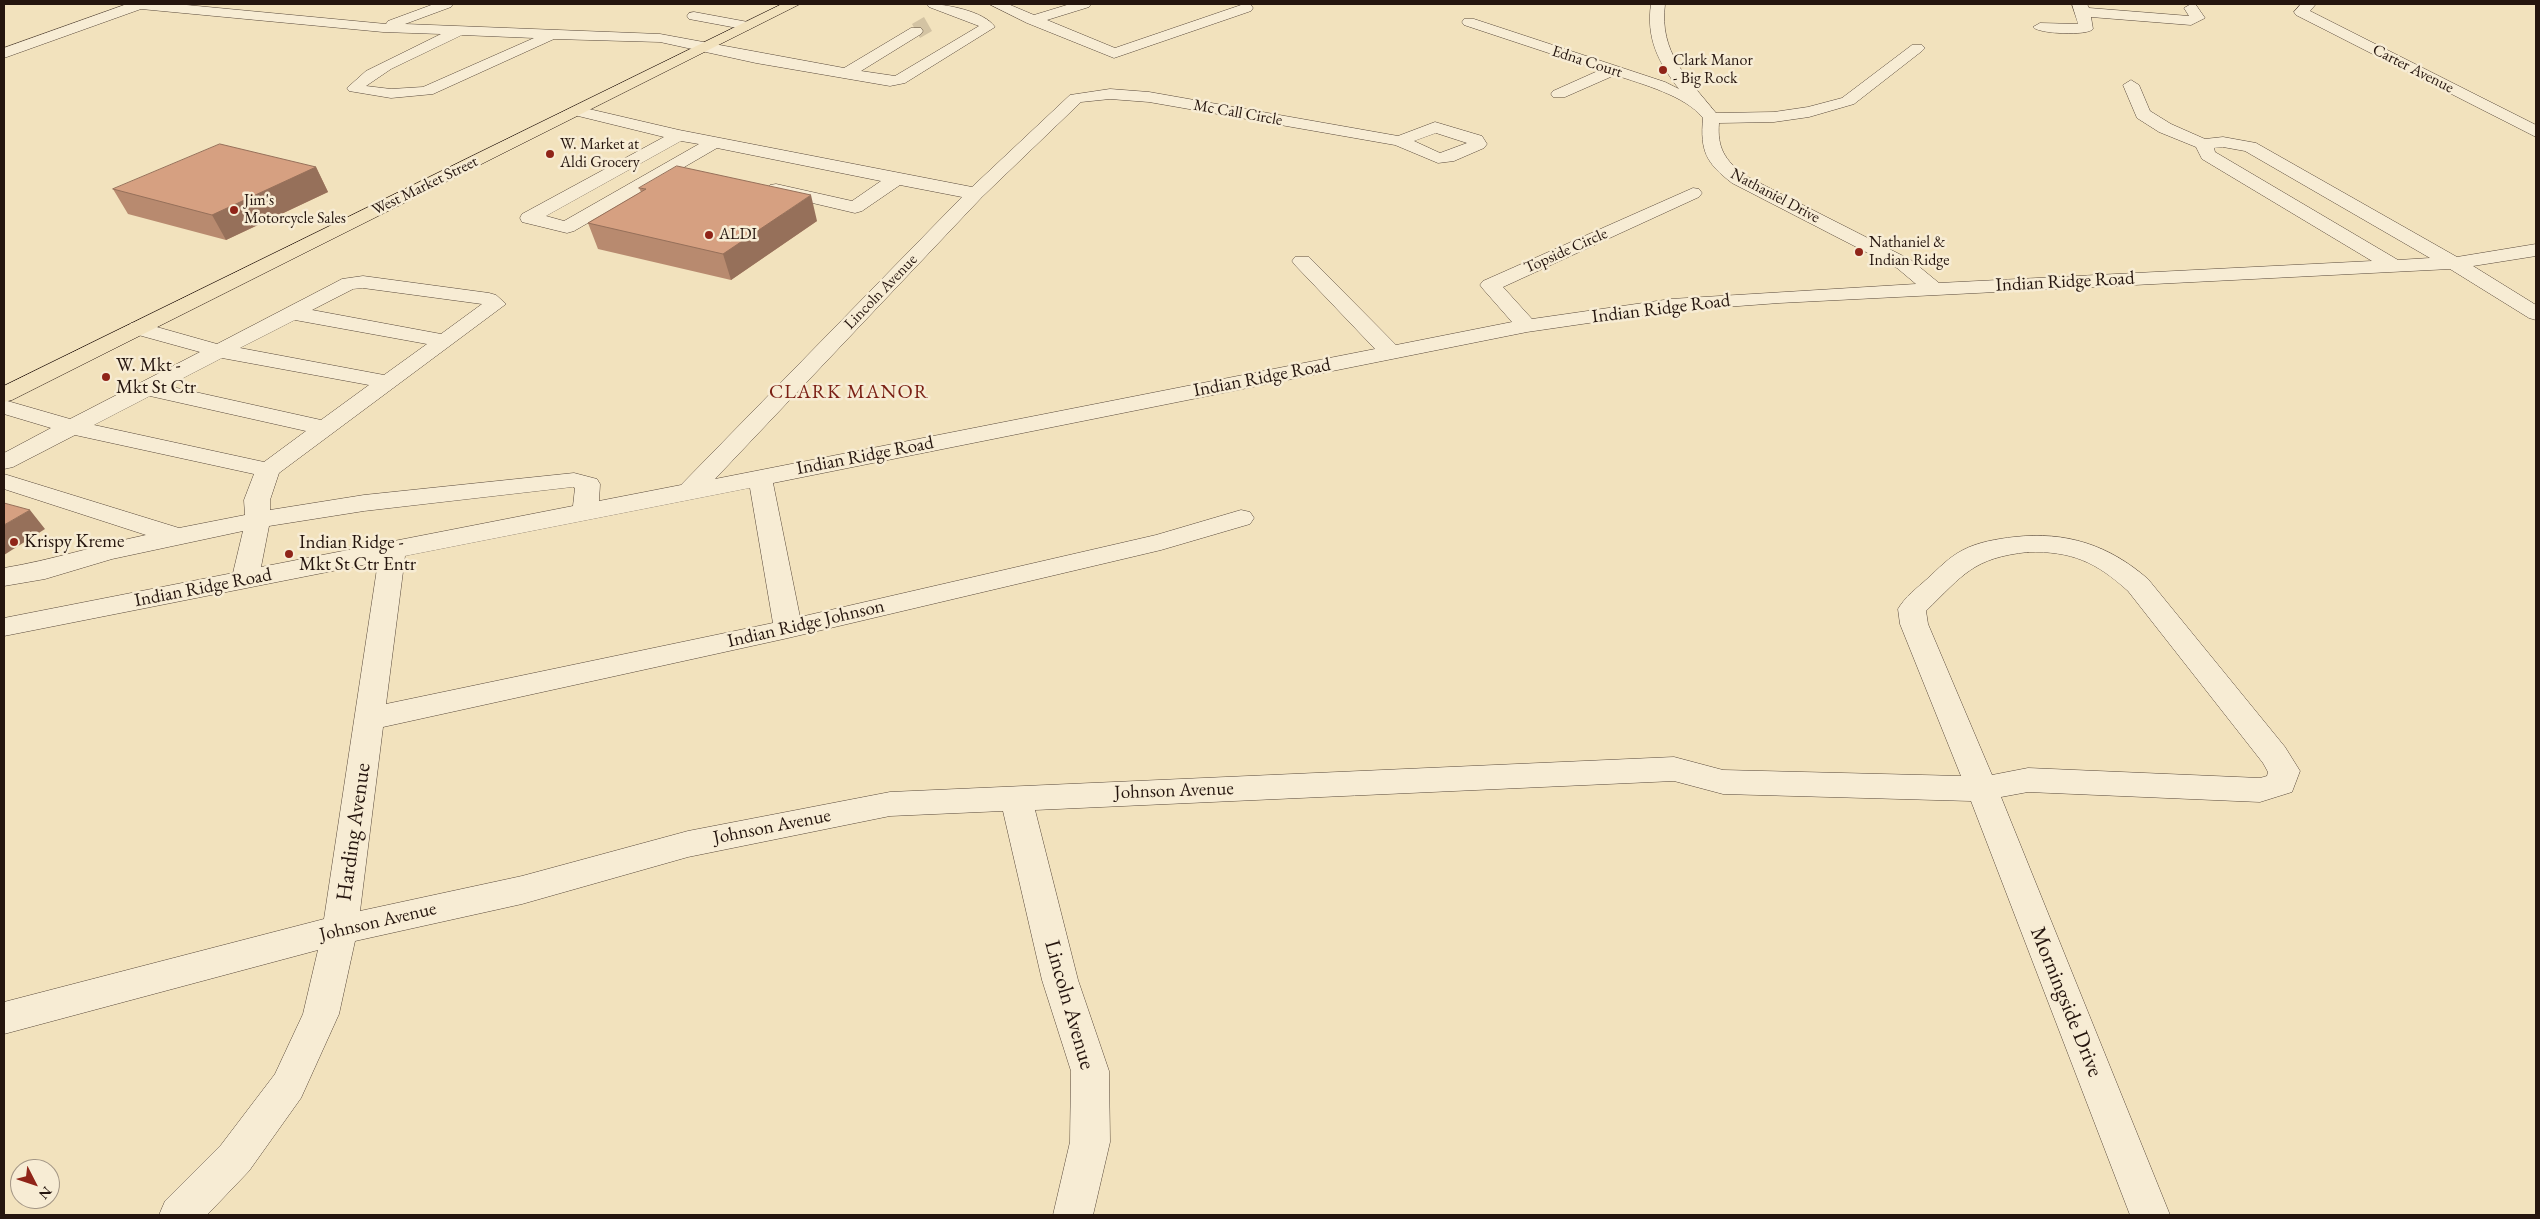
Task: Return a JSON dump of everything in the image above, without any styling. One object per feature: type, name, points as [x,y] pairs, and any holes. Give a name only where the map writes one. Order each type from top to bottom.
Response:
[{"type":"main road","name":"West Market Street","points":[[4,395],[748,26],[787,4]]},
{"type":"street","points":[[4,53],[138,4],[383,28],[660,38],[706,46],[756,58],[838,68],[890,81],[900,80],[988,27],[985,23],[958,7],[934,4]]},
{"type":"street","points":[[383,28],[446,4]]},
{"type":"street","points":[[996,4],[1114,53],[1246,8]]},
{"type":"street","points":[[1032,20],[1084,4]]},
{"type":"street","points":[[1658,4],[1659,46],[1681,83],[1707,113],[1774,117],[1809,112],[1848,102],[1917,48]]},
{"type":"street","name":"Carter Avenue","points":[[2309,4],[2301,12],[2536,132]]},
{"type":"street","points":[[680,23],[716,7]]},
{"type":"street","points":[[936,20],[958,7]]},
{"type":"street","points":[[2040,27],[2086,29],[2079,8],[2191,21],[2198,18],[2191,8]]},
{"type":"street","points":[[694,16],[748,26]]},
{"type":"street","name":"Edna Court","points":[[1469,22],[1659,85],[1707,113]]},
{"type":"street","points":[[459,31],[376,72],[358,82],[355,88],[370,92],[406,94],[427,91],[555,34]]},
{"type":"street","points":[[736,70],[804,80],[817,79],[916,31]]},
{"type":"street","points":[[756,58],[777,48]]},
{"type":"street","points":[[679,60],[707,65]]},
{"type":"street","points":[[1559,94],[1614,70]]},
{"type":"street","points":[[2131,85],[2143,114],[2165,128],[2202,144],[2223,142],[2250,148],[2454,263],[2536,314]]},
{"type":"street","name":"Mc Call Circle","points":[[1076,98],[1110,94],[1150,97],[1399,141]]},
{"type":"street","name":"Lincoln Avenue","points":[[690,490],[976,193],[1076,98]]},
{"type":"street","points":[[576,111],[680,135],[976,193]]},
{"type":"street","name":"Nathaniel Drive","points":[[1707,113],[1710,151],[1720,166],[1738,178],[1904,264],[1934,289]]},
{"type":"street","points":[[680,135],[529,218],[567,227],[715,142]]},
{"type":"street","points":[[2202,144],[2208,155],[2394,266]]},
{"type":"street","points":[[675,166],[703,173]]},
{"type":"street","points":[[760,186],[855,207],[897,179]]},
{"type":"street","name":"Topside Circle","points":[[1527,326],[1490,285],[1692,193]]},
{"type":"street","name":"Indian Ridge Road","points":[[4,627],[1527,326],[1671,305],[1934,289],[2454,263],[2536,250]]},
{"type":"street","points":[[1302,261],[1391,353]]},
{"type":"street","points":[[4,462],[349,283],[363,282],[489,299],[496,304],[268,470],[257,500],[258,520],[245,579]]},
{"type":"street","points":[[292,313],[445,341]]},
{"type":"street","points":[[139,328],[219,351],[387,382]]},
{"type":"street","points":[[146,388],[325,428]]},
{"type":"street","points":[[4,407],[72,427],[268,470]]},
{"type":"street","points":[[760,477],[788,629]]},
{"type":"street","points":[[4,577],[44,570],[108,551],[178,536],[258,520],[364,503],[574,480],[588,484],[585,512]]},
{"type":"street","points":[[4,481],[178,536]]},
{"type":"street","name":"Indian Ridge Johnson","points":[[369,719],[788,629],[1160,542],[1241,518]]},
{"type":"street","name":"Morningside Drive","points":[[1982,789],[2028,780],[2260,790],[2281,784],[2284,771],[2274,755],[2144,592],[2120,567],[2077,547],[2050,544],[2021,544],[1995,549],[1970,557],[1912,609],[1914,624],[1982,789],[2150,1215]]},
{"type":"street","name":"Harding Avenue","points":[[180,1215],[235,1158],[288,1086],[321,1014],[340,930],[393,550]]},
{"type":"street","name":"Johnson Avenue","points":[[4,1018],[340,930],[522,890],[688,844],[890,804],[1560,776],[1674,769],[1723,782],[1982,789]]},
{"type":"street","name":"Lincoln Avenue","points":[[1016,798],[1060,980],[1090,1071],[1090,1142],[1073,1215]]},
{"type":"building","points":[[220,144],[316,167],[212,215],[113,189]]},
{"type":"building","points":[[677,166],[811,195],[723,254],[588,223],[646,189],[639,188]]},
{"type":"building","points":[[4,503],[30,510],[4,525]]},
{"type":"tunnel","points":[[916,31],[928,24]]},
{"type":"place","name":"Clark Manor - Big Rock","points":[[1663,70]]},
{"type":"place","name":"W. Market at Aldi Grocery","points":[[550,154]]},
{"type":"place","name":"Jim's Motorcycle Sales","points":[[234,210]]},
{"type":"place","name":"ALDI","points":[[709,235]]},
{"type":"place","name":"Nathaniel & Indian Ridge","points":[[1859,252]]},
{"type":"place","name":"W. Mkt - Mkt St Ctr","points":[[106,377]]},
{"type":"place","name":"Krispy Kreme","points":[[14,542]]},
{"type":"place","name":"Indian Ridge - Mkt St Ctr Entr","points":[[289,554]]},
{"type":"district","name":"CLARK MANOR","points":[[849,393]]}]
